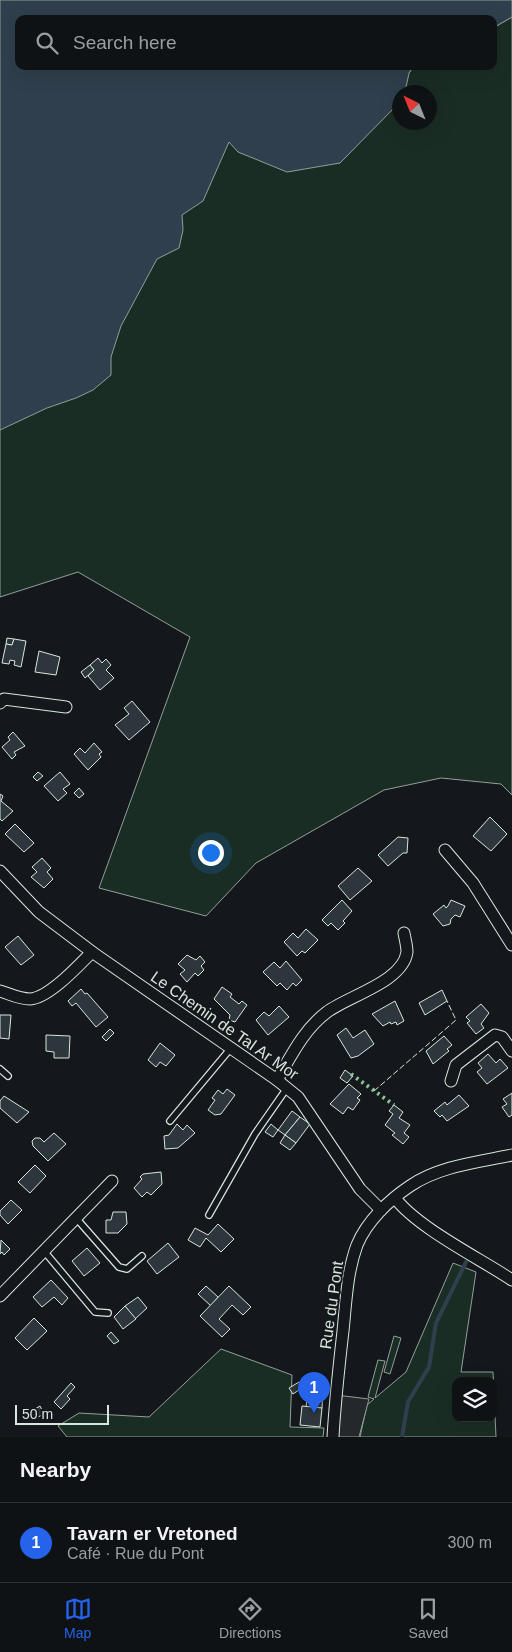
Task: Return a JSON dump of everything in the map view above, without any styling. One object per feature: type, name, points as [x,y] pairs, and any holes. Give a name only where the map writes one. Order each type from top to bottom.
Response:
[{"type":"street","points":[[0,702],[4,699],[66,707]]},
{"type":"street","points":[[445,850],[473,883],[512,945]]},
{"type":"street","name":"Le Chemin de Tal Ar Mor","points":[[0,870],[39,912],[92,952],[277,1080],[298,1097],[360,1189],[381,1210]]},
{"type":"street","points":[[277,1080],[308,1030],[327,1012],[382,982],[399,969],[407,952],[404,933]]},
{"type":"street","points":[[0,991],[20,998],[32,999],[46,994],[92,952]]},
{"type":"street","points":[[452,1081],[456,1065],[495,1035],[502,1037],[512,1051]]},
{"type":"street","name":"Rue du Pont","points":[[333,1437],[349,1271],[358,1243],[381,1210],[411,1185],[430,1176],[463,1165],[512,1155]]},
{"type":"street","points":[[0,1296],[112,1182]]},
{"type":"street","points":[[395,1198],[420,1220],[512,1280]]},
{"type":"lane","points":[[170,1121],[231,1048]]},
{"type":"lane","points":[[0,1069],[8,1076]]},
{"type":"lane","points":[[209,1215],[254,1134],[287,1088]]},
{"type":"lane","points":[[76,1218],[119,1268],[127,1269],[142,1256]]},
{"type":"lane","points":[[44,1251],[95,1312],[108,1313]]},
{"type":"green space","points":[[512,17],[512,795],[501,784],[441,778],[384,790],[256,863],[206,916],[99,888],[190,637],[78,572],[0,597],[0,179],[229,141],[340,163],[392,107],[392,130],[437,130],[437,85],[406,85],[411,70],[497,70],[497,26]]},
{"type":"green space","points":[[453,1263],[476,1272],[461,1372],[493,1372],[493,1377],[452,1377],[452,1422],[495,1422],[496,1437],[360,1437],[367,1405],[374,1399],[368,1397],[378,1360],[385,1361],[375,1398],[406,1372]]},
{"type":"green space","points":[[394,1336],[401,1338],[390,1374],[384,1372]]},
{"type":"green space","points":[[221,1349],[292,1375],[290,1427],[324,1428],[323,1437],[67,1437],[58,1426],[79,1413],[149,1417]]},
{"type":"shaded area","points":[[336,1395],[369,1399],[359,1437],[333,1437]]},
{"type":"water","points":[[0,0],[512,0],[512,17],[497,26],[497,15],[15,15],[15,70],[411,70],[406,85],[392,85],[392,110],[340,163],[287,172],[238,152],[229,142],[203,201],[182,215],[183,230],[179,248],[157,259],[121,326],[111,357],[111,375],[93,390],[47,408],[0,430]]},
{"type":"building","points":[[7,638],[14,639],[12,645],[6,644]]},
{"type":"building","points":[[14,639],[26,641],[21,667],[14,665],[15,661],[10,660],[9,664],[2,663],[6,644],[12,645]]},
{"type":"building","points":[[39,651],[60,657],[56,675],[35,672]]},
{"type":"building","points":[[98,658],[102,663],[106,659],[111,665],[106,670],[114,678],[100,690],[88,676],[94,670],[90,665]]},
{"type":"building","points":[[90,665],[94,670],[85,678],[81,672]]},
{"type":"building","points":[[132,701],[150,722],[129,740],[115,725],[129,714],[124,708]]},
{"type":"building","points":[[13,732],[25,746],[14,752],[16,755],[12,759],[2,747],[10,740],[8,737]]},
{"type":"building","points":[[94,743],[102,752],[99,754],[101,757],[88,770],[74,754],[80,748],[85,753]]},
{"type":"building","points":[[38,772],[43,776],[37,781],[33,777]]},
{"type":"building","points":[[60,772],[70,784],[63,789],[67,793],[58,801],[44,786]]},
{"type":"building","points":[[79,788],[84,794],[79,798],[74,793]]},
{"type":"building","points":[[0,794],[3,796],[1,801],[13,811],[2,821],[0,819]]},
{"type":"building","points":[[490,817],[507,834],[491,851],[473,836]]},
{"type":"building","points":[[15,824],[34,843],[24,852],[5,834]]},
{"type":"building","points":[[398,837],[408,838],[407,853],[403,853],[388,866],[378,855]]},
{"type":"building","points":[[42,858],[51,868],[47,872],[53,879],[44,888],[31,877],[37,872],[32,867]]},
{"type":"building","points":[[358,868],[372,881],[350,900],[338,886]]},
{"type":"building","points":[[342,900],[352,911],[338,930],[331,923],[328,926],[322,920]]},
{"type":"building","points":[[451,900],[465,906],[460,917],[455,915],[451,919],[450,924],[443,926],[433,914],[444,905],[446,908]]},
{"type":"building","points":[[306,929],[318,940],[305,953],[302,951],[297,956],[284,942],[293,933],[298,938]]},
{"type":"building","points":[[18,936],[34,955],[21,965],[5,947]]},
{"type":"building","points":[[187,955],[196,960],[200,956],[205,962],[201,966],[204,970],[198,976],[195,973],[187,982],[180,974],[185,970],[178,964]]},
{"type":"building","points":[[286,961],[302,980],[296,986],[293,983],[287,990],[280,983],[277,986],[263,972],[274,962],[280,968]]},
{"type":"building","points":[[222,987],[232,994],[230,997],[239,1004],[242,1001],[247,1005],[235,1022],[229,1020],[230,1015],[214,999]]},
{"type":"building","points":[[81,989],[85,994],[87,993],[108,1017],[96,1027],[76,1003],[72,1006],[68,1001]]},
{"type":"building","points":[[442,990],[447,1001],[425,1015],[419,1003]]},
{"type":"building","points":[[395,1001],[404,1021],[397,1025],[396,1022],[391,1024],[390,1022],[383,1026],[372,1014]]},
{"type":"building","points":[[481,1004],[489,1013],[481,1024],[484,1028],[476,1034],[467,1023],[470,1021],[466,1017]]},
{"type":"building","points":[[279,1006],[289,1017],[268,1035],[256,1020],[264,1012],[269,1016]]},
{"type":"building","points":[[0,1015],[11,1015],[9,1039],[0,1038]]},
{"type":"building","points":[[346,1028],[353,1038],[365,1030],[374,1044],[358,1056],[351,1058],[337,1035]]},
{"type":"building","points":[[110,1029],[114,1033],[106,1041],[102,1037]]},
{"type":"building","points":[[46,1035],[70,1036],[69,1058],[54,1058],[54,1052],[46,1051]]},
{"type":"building","points":[[444,1036],[452,1045],[447,1049],[449,1051],[433,1064],[426,1051]]},
{"type":"building","points":[[160,1043],[175,1055],[166,1066],[160,1062],[156,1067],[148,1060]]},
{"type":"building","points":[[488,1054],[496,1063],[500,1059],[508,1068],[487,1084],[477,1072],[482,1068],[478,1063]]},
{"type":"building","points":[[345,1070],[353,1076],[347,1083],[340,1078]]},
{"type":"building","points":[[349,1084],[361,1094],[357,1098],[360,1100],[353,1110],[348,1107],[343,1114],[330,1104]]},
{"type":"building","points":[[227,1089],[235,1095],[221,1114],[215,1115],[208,1110],[215,1100],[212,1098],[218,1090],[223,1094]]},
{"type":"building","points":[[512,1093],[512,1115],[509,1117],[502,1107],[507,1104],[503,1099]]},
{"type":"building","points":[[459,1095],[469,1106],[447,1121],[442,1115],[440,1117],[434,1111],[445,1102],[447,1105]]},
{"type":"building","points":[[4,1096],[29,1112],[17,1123],[0,1108],[0,1101]]},
{"type":"building","points":[[394,1105],[403,1112],[399,1118],[410,1125],[404,1133],[409,1137],[403,1144],[392,1135],[395,1133],[385,1125],[393,1114],[389,1111]]},
{"type":"building","points":[[292,1111],[300,1117],[285,1135],[278,1130]]},
{"type":"building","points":[[300,1117],[310,1124],[296,1143],[285,1135]]},
{"type":"building","points":[[177,1124],[183,1130],[187,1125],[195,1133],[178,1148],[165,1149],[164,1136],[169,1135]]},
{"type":"building","points":[[271,1124],[278,1130],[273,1137],[265,1132]]},
{"type":"building","points":[[54,1133],[66,1144],[48,1161],[33,1146],[32,1141],[35,1138],[40,1138],[44,1142]]},
{"type":"building","points":[[285,1135],[296,1143],[290,1150],[280,1143]]},
{"type":"building","points":[[35,1165],[46,1176],[30,1193],[18,1182]]},
{"type":"building","points":[[161,1172],[162,1184],[151,1195],[147,1192],[142,1197],[134,1188],[142,1179],[140,1177],[143,1174]]},
{"type":"building","points":[[11,1200],[22,1210],[8,1224],[0,1215],[0,1211]]},
{"type":"building","points":[[113,1212],[126,1212],[127,1224],[118,1233],[106,1233],[106,1220],[111,1220]]},
{"type":"building","points":[[218,1224],[234,1239],[221,1252],[206,1238],[200,1247],[188,1240],[195,1228],[208,1235]]},
{"type":"building","points":[[1,1240],[10,1249],[4,1255],[2,1252],[0,1254]]},
{"type":"building","points":[[168,1243],[179,1257],[157,1274],[147,1261]]},
{"type":"building","points":[[87,1248],[100,1263],[84,1276],[72,1261]]},
{"type":"building","points":[[51,1280],[68,1298],[62,1305],[54,1297],[42,1307],[33,1297]]},
{"type":"building","points":[[206,1286],[218,1297],[211,1306],[198,1294]]},
{"type":"building","points":[[229,1286],[251,1307],[243,1315],[232,1305],[219,1319],[230,1329],[222,1337],[200,1316]]},
{"type":"building","points":[[138,1297],[147,1308],[135,1319],[125,1306]]},
{"type":"building","points":[[125,1306],[136,1319],[123,1329],[114,1317]]},
{"type":"building","points":[[34,1318],[47,1331],[27,1350],[15,1338]]},
{"type":"building","points":[[111,1332],[119,1341],[114,1344],[107,1336]]},
{"type":"building","points":[[299,1382],[302,1388],[293,1394],[289,1388]]},
{"type":"building","points":[[71,1383],[75,1387],[67,1396],[70,1399],[61,1409],[54,1402]]},
{"type":"building","points":[[308,1390],[323,1391],[322,1408],[306,1407]]},
{"type":"building","points":[[40,1406],[44,1414],[34,1419],[30,1412]]},
{"type":"building","points":[[302,1406],[322,1408],[320,1427],[300,1425]]},
{"type":"waterway","points":[[402,1437],[408,1402],[429,1367],[436,1323],[466,1262]]},
{"type":"hedge","points":[[351,1074],[394,1105]]},
{"type":"fence","points":[[374,1091],[456,1020],[447,1001]]},
{"type":"place","name":"Tavarn er Vretoned","points":[[314,1413]]}]
